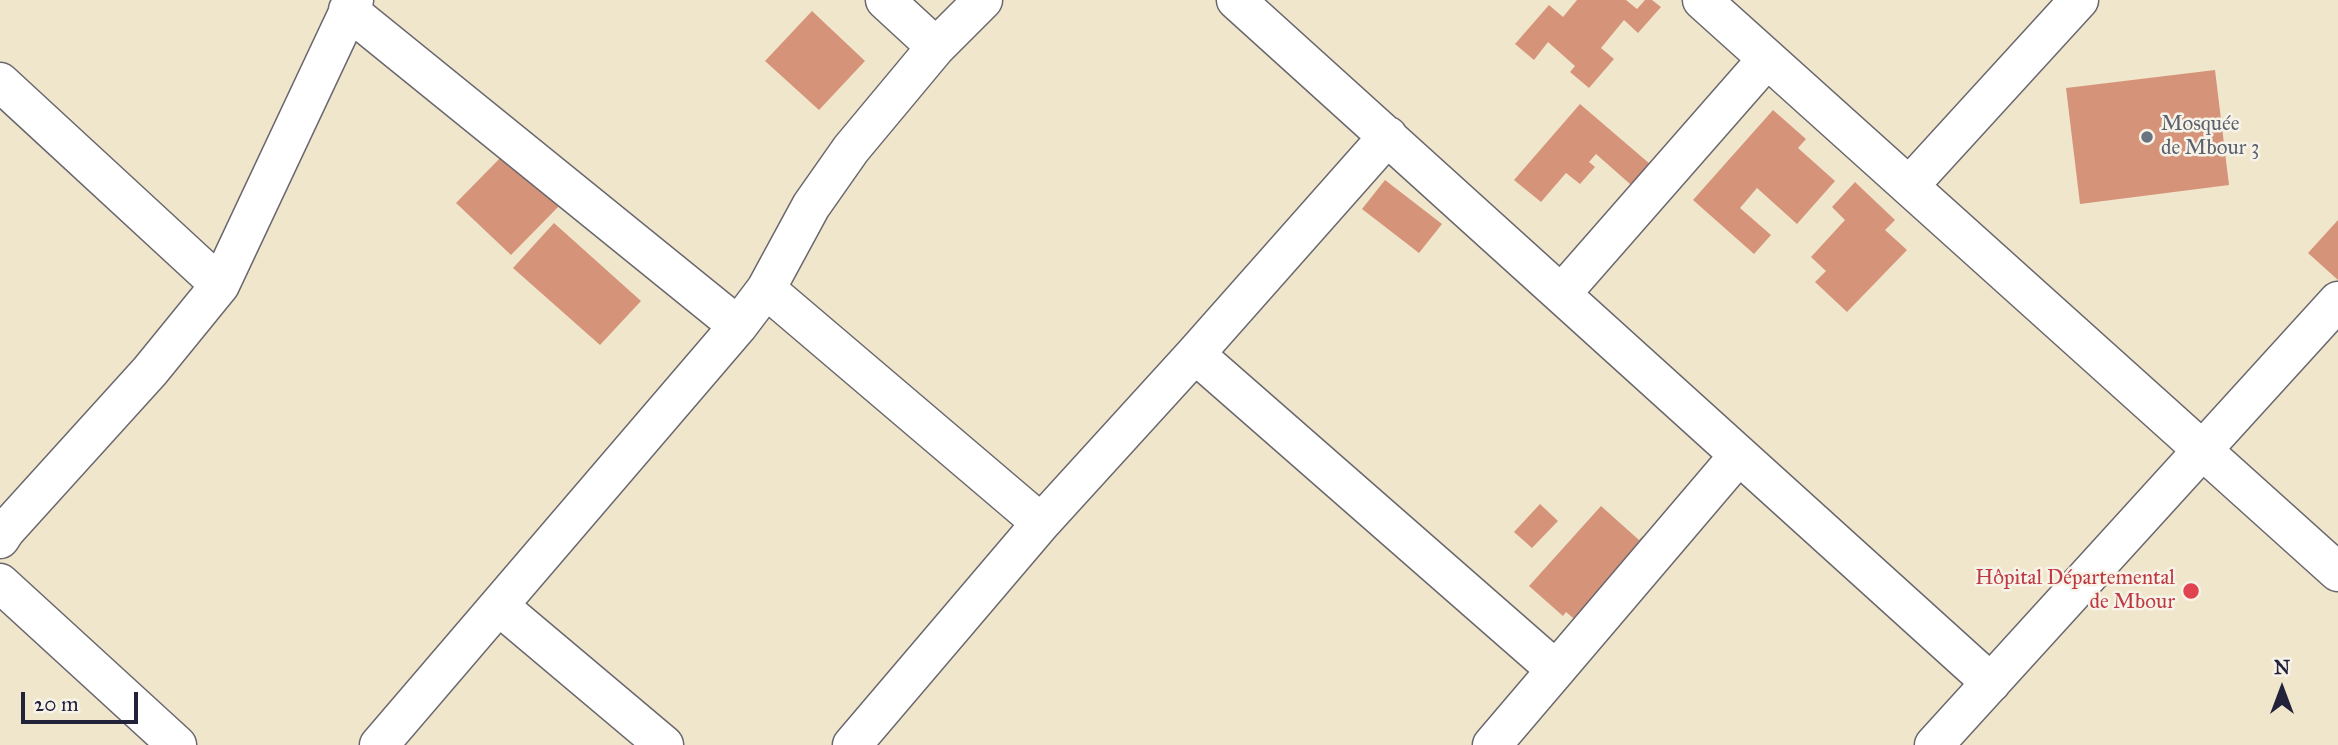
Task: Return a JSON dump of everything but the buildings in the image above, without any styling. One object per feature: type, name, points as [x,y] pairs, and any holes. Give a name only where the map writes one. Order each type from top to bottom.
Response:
[{"type":"street","points":[[885,0],[936,47]]},
{"type":"street","points":[[379,745],[738,326],[766,289],[811,206],[851,149],[936,47],[983,0]]},
{"type":"street","points":[[1236,0],[1991,683]]},
{"type":"street","points":[[1702,0],[2338,572]]},
{"type":"street","points":[[1909,186],[2079,0]]},
{"type":"street","points":[[0,539],[150,371],[220,285],[351,5],[738,326]]},
{"type":"street","points":[[1562,293],[1767,59]]},
{"type":"street","points":[[0,82],[220,285]]},
{"type":"street","points":[[852,745],[1041,523],[1195,355],[1388,136]]},
{"type":"street","points":[[766,289],[1041,523]]},
{"type":"street","points":[[1934,745],[2338,301]]},
{"type":"street","points":[[1195,355],[1556,670]]},
{"type":"street","points":[[1492,745],[1739,455]]},
{"type":"street","points":[[0,583],[177,745]]},
{"type":"street","points":[[499,606],[664,745]]},
{"type":"place","name":"Mosquée de Mbour 3","points":[[2147,137]]},
{"type":"place","name":"Hôpital Départemental de Mbour","points":[[2191,591]]}]
